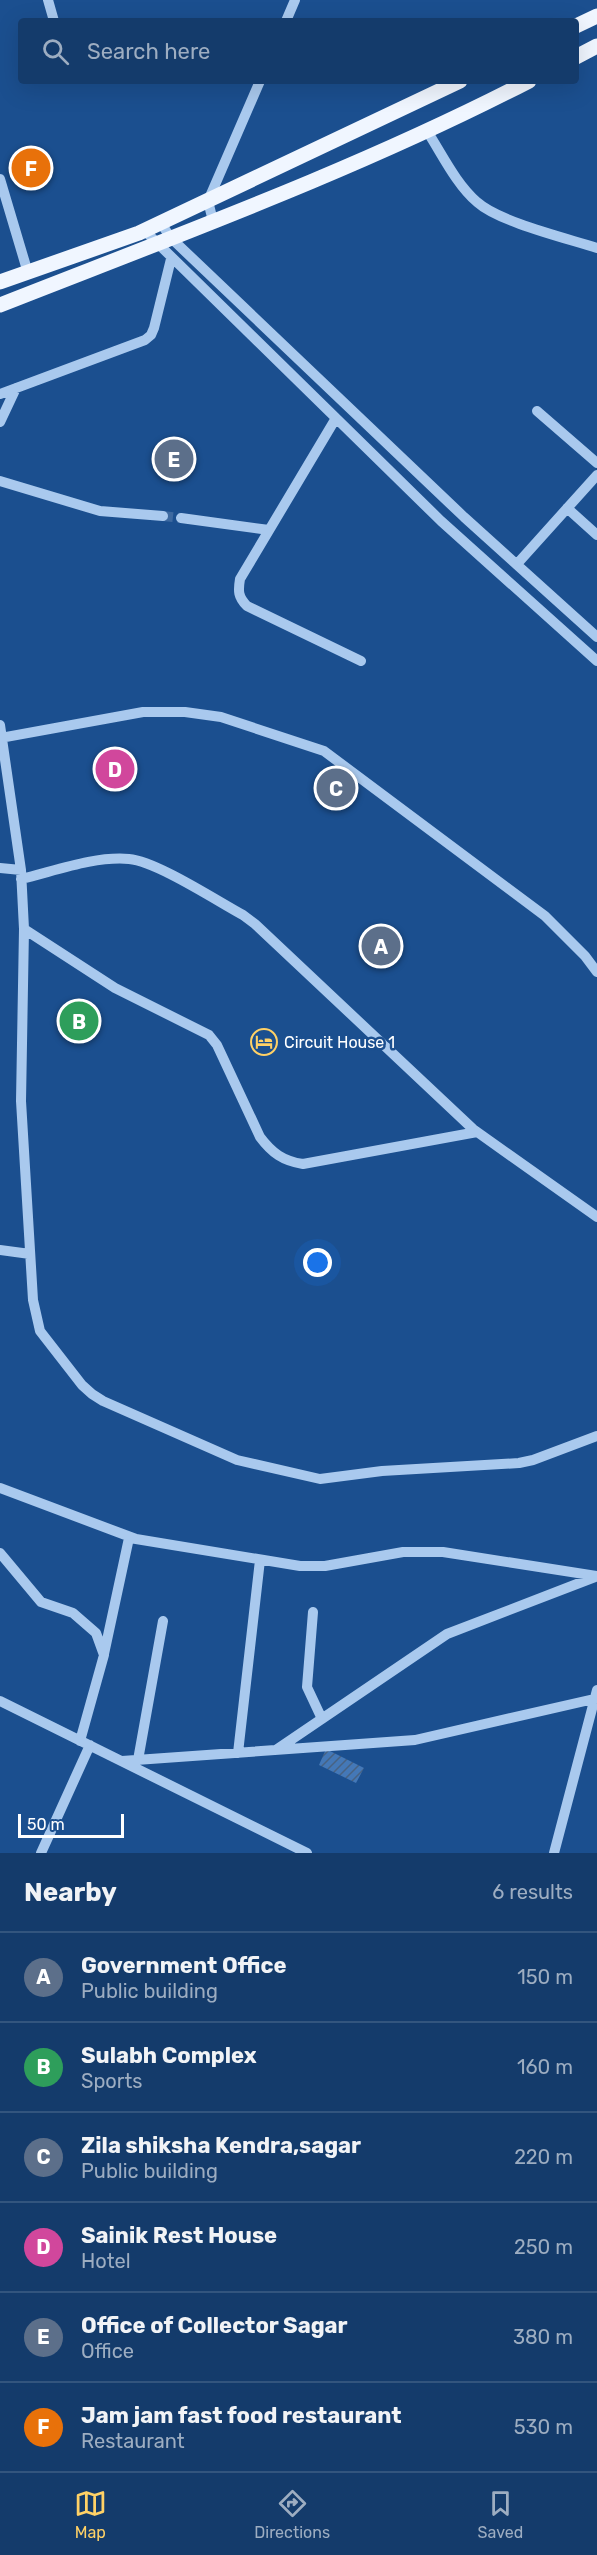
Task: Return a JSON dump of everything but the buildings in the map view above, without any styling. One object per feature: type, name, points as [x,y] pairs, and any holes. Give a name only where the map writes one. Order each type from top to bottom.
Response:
[{"type":"main road","points":[[579,25],[597,16]]},
{"type":"main road","points":[[579,55],[597,46]]},
{"type":"main road","points":[[0,282],[144,230],[454,84]]},
{"type":"main road","points":[[0,304],[285,193],[426,131],[523,84]]},
{"type":"street","points":[[48,0],[53,18]]},
{"type":"street","points":[[287,18],[296,0]]},
{"type":"street","points":[[213,221],[208,201],[259,84]]},
{"type":"street","points":[[426,131],[464,188],[485,209],[597,248]]},
{"type":"street","points":[[0,179],[28,273]]},
{"type":"street","points":[[160,222],[171,238],[464,517],[597,637]]},
{"type":"street","points":[[144,230],[171,259],[441,521],[597,661]]},
{"type":"street","points":[[0,394],[145,340],[151,335],[171,259]]},
{"type":"street","points":[[0,422],[16,388]]},
{"type":"street","points":[[537,411],[597,463]]},
{"type":"street","points":[[336,418],[240,579],[240,599],[247,606],[361,661]]},
{"type":"street","points":[[517,564],[597,476]]},
{"type":"street","points":[[0,481],[100,511],[163,516]]},
{"type":"street","points":[[567,508],[597,535]]},
{"type":"street","points":[[181,518],[269,530]]},
{"type":"street","points":[[1,738],[143,712],[185,712],[221,717],[324,751],[545,916],[585,956],[597,972]]},
{"type":"street","points":[[0,725],[21,875],[24,929],[21,1101],[33,1300],[40,1331],[82,1385],[103,1401],[237,1460],[312,1478],[327,1479],[382,1471],[519,1463],[597,1436]]},
{"type":"street","points":[[0,868],[21,875],[103,860],[131,859],[149,864],[243,915],[477,1132],[597,1218]]},
{"type":"street","points":[[24,929],[115,988],[209,1035],[217,1045],[260,1137],[269,1149],[291,1163],[303,1164],[477,1132]]},
{"type":"street","points":[[0,1250],[30,1254]]},
{"type":"street","points":[[0,1488],[129,1538],[260,1560],[314,1567],[403,1552],[443,1552],[597,1576]]},
{"type":"street","points":[[41,1853],[85,1743],[129,1538]]},
{"type":"street","points":[[0,1553],[41,1602],[73,1613],[96,1633],[104,1655]]},
{"type":"street","points":[[238,1753],[260,1560]]},
{"type":"street","points":[[276,1750],[447,1634],[597,1576]]},
{"type":"street","points":[[313,1612],[307,1687],[322,1719]]},
{"type":"street","points":[[138,1760],[163,1620]]},
{"type":"street","points":[[122,1761],[422,1739],[596,1694],[554,1853]]},
{"type":"street","points":[[0,1701],[308,1853]]},
{"type":"tunnel","points":[[163,516],[181,518]]},
{"type":"place","name":"Jam jam fast food restaurant","points":[[31,168]]},
{"type":"place","name":"Office of Collector Sagar","points":[[174,459]]},
{"type":"place","name":"Sainik Rest House","points":[[115,769]]},
{"type":"place","name":"Zila shiksha Kendra,sagar","points":[[336,788]]},
{"type":"place","name":"Government Office","points":[[381,946]]},
{"type":"place","name":"Sulabh Complex","points":[[79,1021]]},
{"type":"place","name":"Circuit House 1","points":[[264,1042]]}]
